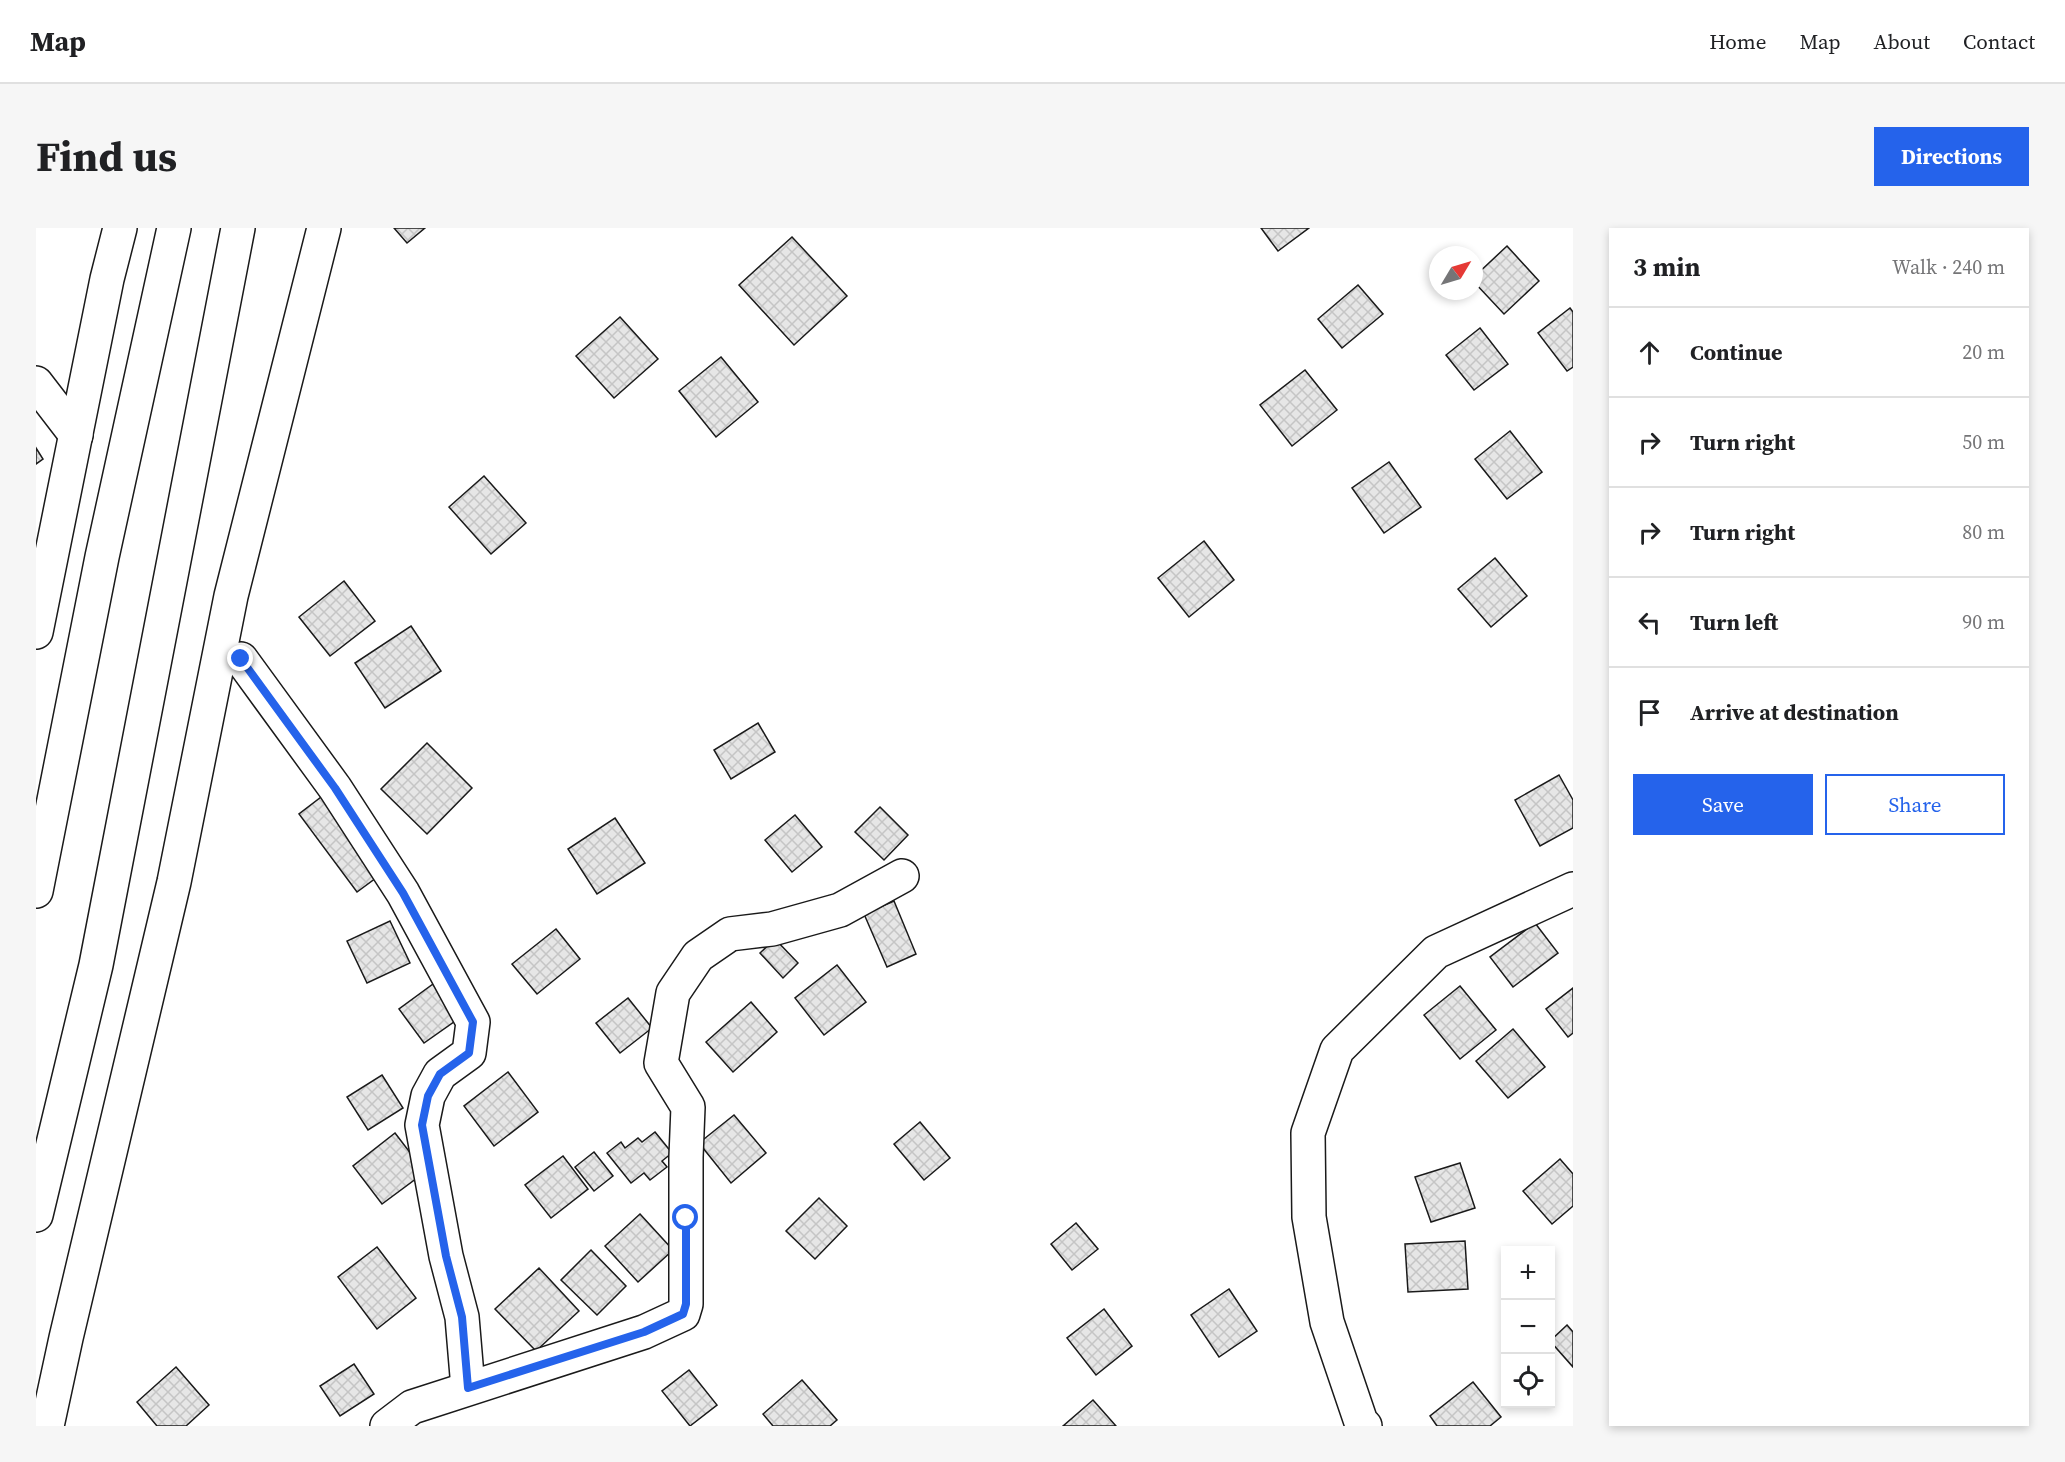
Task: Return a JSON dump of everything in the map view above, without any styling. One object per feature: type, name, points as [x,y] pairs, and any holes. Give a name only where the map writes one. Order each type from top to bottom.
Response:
[{"type":"main road","points":[[36,632],[107,279],[120,228]]},
{"type":"main road","points":[[36,891],[102,557],[174,228]]},
{"type":"main road","points":[[36,1215],[96,965],[238,228]]},
{"type":"main road","points":[[47,1426],[174,882],[231,596],[324,228]]},
{"type":"main road","points":[[36,383],[76,435]]},
{"type":"main road","points":[[241,659],[335,788],[403,893],[473,1022],[469,1053],[440,1074],[428,1096],[422,1125],[446,1256],[462,1317],[468,1388]]},
{"type":"main road","points":[[387,1426],[411,1407],[644,1332],[683,1314],[686,1304],[688,1107],[661,1062],[673,993],[698,956],[730,934],[772,929],[840,910],[902,876]]},
{"type":"main road","points":[[1365,1426],[1361,1422],[1328,1322],[1309,1217],[1308,1133],[1337,1050],[1436,952],[1573,889]]},
{"type":"building","points":[[394,228],[425,228],[407,243]]},
{"type":"building","points":[[1261,228],[1309,228],[1278,251]]},
{"type":"building","points":[[792,237],[847,296],[794,345],[739,285]]},
{"type":"building","points":[[1507,246],[1539,281],[1504,314],[1483,292],[1483,269]]},
{"type":"building","points":[[1358,285],[1383,314],[1342,348],[1318,319]]},
{"type":"building","points":[[1570,308],[1573,312],[1573,367],[1567,371],[1538,333]]},
{"type":"building","points":[[620,317],[658,359],[614,398],[576,356]]},
{"type":"building","points":[[1480,328],[1508,364],[1474,390],[1446,355]]},
{"type":"building","points":[[721,357],[758,402],[716,437],[679,391]]},
{"type":"building","points":[[1305,370],[1337,410],[1292,446],[1260,405]]},
{"type":"building","points":[[1510,431],[1542,472],[1507,499],[1475,459]]},
{"type":"building","points":[[36,448],[43,459],[36,464]]},
{"type":"building","points":[[1389,462],[1421,507],[1384,533],[1352,488]]},
{"type":"building","points":[[484,476],[526,523],[491,554],[449,507]]},
{"type":"building","points":[[1204,541],[1234,580],[1189,617],[1158,578]]},
{"type":"building","points":[[1495,558],[1527,596],[1491,627],[1458,589]]},
{"type":"building","points":[[344,581],[375,621],[330,656],[299,617]]},
{"type":"building","points":[[411,626],[441,671],[385,708],[355,663]]},
{"type":"building","points":[[758,723],[775,752],[731,779],[714,750]]},
{"type":"building","points":[[427,743],[472,788],[427,834],[381,789]]},
{"type":"building","points":[[1559,775],[1573,800],[1573,828],[1540,846],[1515,800]]},
{"type":"building","points":[[325,794],[384,872],[357,892],[299,814]]},
{"type":"building","points":[[880,807],[908,835],[884,860],[855,832]]},
{"type":"building","points":[[795,815],[822,847],[792,872],[765,840]]},
{"type":"building","points":[[615,818],[645,863],[597,894],[568,849]]},
{"type":"building","points":[[894,901],[916,954],[887,967],[864,914]]},
{"type":"building","points":[[390,921],[410,963],[367,983],[347,941]]},
{"type":"building","points":[[1535,923],[1558,953],[1513,987],[1490,957]]},
{"type":"building","points":[[556,929],[580,959],[537,994],[512,964]]},
{"type":"building","points":[[775,939],[798,963],[783,978],[760,953]]},
{"type":"building","points":[[837,965],[866,1002],[824,1035],[795,998]]},
{"type":"building","points":[[433,984],[458,1019],[424,1043],[399,1009]]},
{"type":"building","points":[[1460,986],[1496,1030],[1460,1059],[1424,1015]]},
{"type":"building","points":[[1573,988],[1573,1033],[1568,1037],[1546,1009]]},
{"type":"building","points":[[628,998],[652,1028],[620,1053],[596,1023]]},
{"type":"building","points":[[751,1002],[777,1032],[733,1072],[706,1042]]},
{"type":"building","points":[[1513,1029],[1545,1067],[1508,1098],[1476,1061]]},
{"type":"building","points":[[508,1072],[538,1112],[494,1146],[464,1106]]},
{"type":"building","points":[[382,1075],[403,1108],[368,1130],[347,1097]]},
{"type":"building","points":[[734,1115],[766,1153],[731,1183],[699,1143]]},
{"type":"building","points":[[920,1122],[950,1158],[924,1180],[894,1144]]},
{"type":"building","points":[[655,1132],[672,1153],[662,1161],[667,1167],[650,1180],[644,1173],[631,1183],[607,1153],[621,1142],[625,1148],[638,1138],[642,1142]]},
{"type":"building","points":[[395,1133],[425,1172],[382,1204],[353,1166]]},
{"type":"building","points":[[594,1152],[613,1176],[594,1191],[575,1167]]},
{"type":"building","points":[[563,1156],[588,1189],[551,1218],[525,1185]]},
{"type":"building","points":[[1560,1159],[1573,1174],[1573,1206],[1552,1224],[1523,1191]]},
{"type":"building","points":[[1460,1163],[1475,1208],[1431,1222],[1415,1177]]},
{"type":"building","points":[[819,1198],[847,1226],[815,1259],[786,1231]]},
{"type":"building","points":[[640,1214],[673,1250],[638,1282],[605,1246]]},
{"type":"building","points":[[1076,1223],[1098,1249],[1072,1270],[1051,1244]]},
{"type":"building","points":[[1465,1241],[1468,1289],[1408,1292],[1405,1244]]},
{"type":"building","points":[[377,1247],[416,1298],[377,1329],[338,1277]]},
{"type":"building","points":[[591,1250],[626,1286],[597,1315],[561,1280]]},
{"type":"building","points":[[539,1268],[579,1311],[536,1351],[495,1309]]},
{"type":"building","points":[[1229,1289],[1257,1331],[1219,1357],[1191,1315]]},
{"type":"building","points":[[1104,1309],[1132,1346],[1096,1375],[1067,1338]]},
{"type":"building","points":[[1567,1325],[1573,1332],[1573,1367],[1555,1347],[1555,1336]]},
{"type":"building","points":[[354,1364],[374,1394],[340,1416],[320,1386]]},
{"type":"building","points":[[176,1367],[209,1405],[186,1426],[157,1426],[137,1402]]},
{"type":"building","points":[[689,1370],[717,1405],[690,1426],[662,1391]]},
{"type":"building","points":[[802,1380],[837,1420],[830,1426],[773,1426],[763,1414]]},
{"type":"building","points":[[1473,1382],[1501,1417],[1490,1426],[1437,1426],[1430,1416]]},
{"type":"building","points":[[1093,1400],[1116,1426],[1063,1426]]},
{"type":"route","points":[[241,659],[335,788],[403,893],[473,1022],[469,1053],[440,1074],[428,1096],[422,1125],[446,1256],[462,1317],[468,1388],[644,1332],[683,1314],[686,1304],[686,1218]]}]
